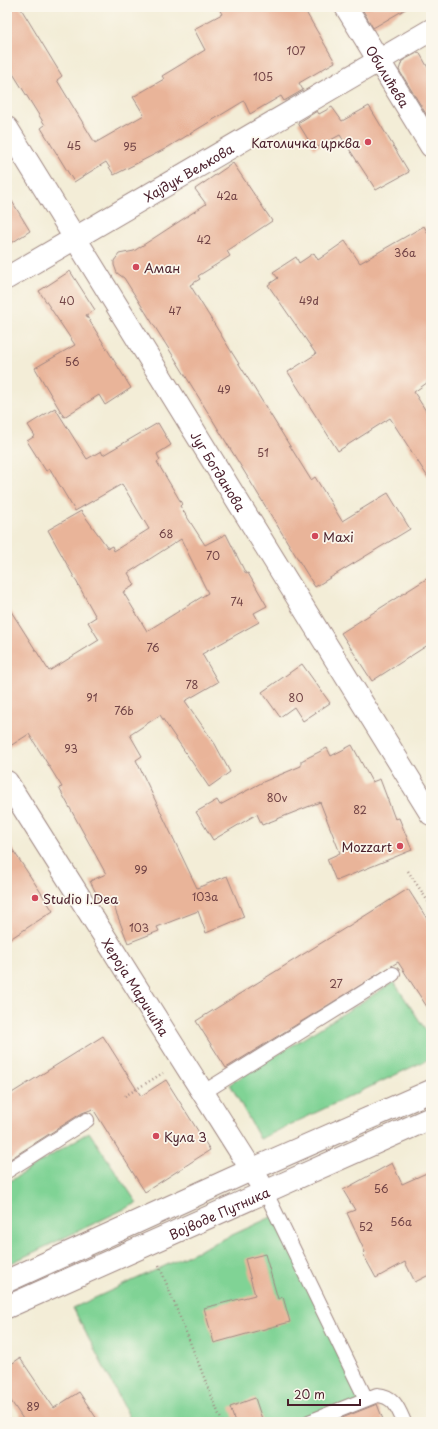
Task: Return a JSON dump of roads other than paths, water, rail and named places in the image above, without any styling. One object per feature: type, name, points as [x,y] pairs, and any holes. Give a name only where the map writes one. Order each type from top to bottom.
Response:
[{"type":"street","name":"Обилићева","points":[[346,7],[431,146]]},
{"type":"street","name":"Хајдук Вељкова","points":[[7,278],[431,30]]},
{"type":"street","name":"Југ Богданова","points":[[7,128],[431,814]]},
{"type":"street","name":"Хероја Маричића","points":[[7,782],[184,1060],[265,1191]]},
{"type":"street","name":"Војводе Путника","points":[[7,1281],[252,1169],[431,1091]]},
{"type":"street","name":"Војводе Путника","points":[[7,1307],[431,1118]]},
{"type":"lane","points":[[204,1092],[393,974]]},
{"type":"lane","points":[[7,1171],[87,1120]]},
{"type":"lane","points":[[265,1191],[366,1399]]},
{"type":"lane","points":[[309,1422],[377,1395],[384,1395],[392,1399],[396,1404],[404,1422]]},
{"type":"place","name":"Католичка црква","points":[[368,142]]},
{"type":"place","name":"Аман","points":[[136,267]]},
{"type":"place","name":"Maxi","points":[[315,536]]},
{"type":"place","name":"Mozzart","points":[[400,846]]},
{"type":"place","name":"Studio I.Dea","points":[[35,898]]},
{"type":"place","name":"Кула 3","points":[[156,1136]]}]
